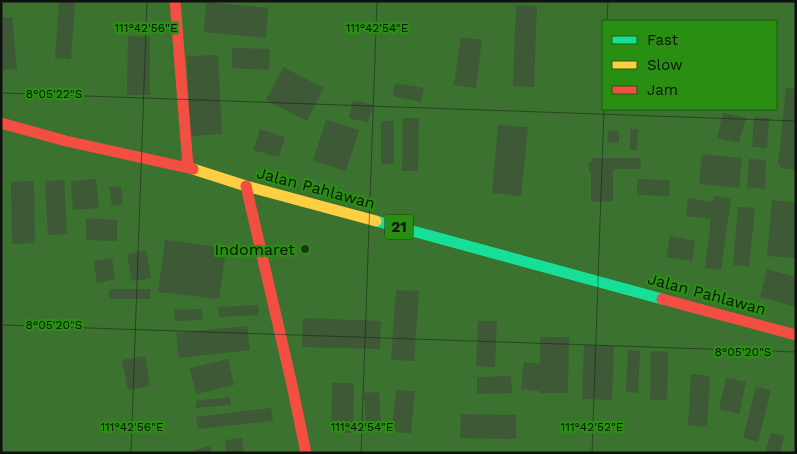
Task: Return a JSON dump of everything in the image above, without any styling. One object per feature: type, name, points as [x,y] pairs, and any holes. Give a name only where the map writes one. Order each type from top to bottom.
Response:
[{"type":"main road","points":[[175,1],[188,167]]},
{"type":"main road","name":"Jalan Pahlawan","points":[[1,122],[66,141],[188,167],[246,186],[796,335]]},
{"type":"main road","points":[[246,186],[306,453]]},
{"type":"building","points":[[59,1],[75,1],[71,59],[55,58]]},
{"type":"building","points":[[206,2],[268,8],[266,38],[204,32]]},
{"type":"building","points":[[516,5],[537,6],[534,87],[513,86]]},
{"type":"building","points":[[12,17],[17,69],[1,70],[1,18]]},
{"type":"building","points":[[128,36],[150,37],[150,95],[127,95]]},
{"type":"building","points":[[461,37],[482,40],[476,88],[454,85]]},
{"type":"building","points":[[232,48],[270,49],[269,70],[232,68]]},
{"type":"building","points":[[218,55],[222,134],[190,136],[187,56]]},
{"type":"building","points":[[283,67],[324,88],[307,121],[266,100]]},
{"type":"building","points":[[395,83],[424,88],[421,102],[393,96]]},
{"type":"building","points":[[786,88],[796,89],[796,170],[780,168],[780,165],[778,165]]},
{"type":"building","points":[[353,100],[373,105],[368,123],[349,118]]},
{"type":"building","points":[[723,113],[746,118],[739,143],[717,138]]},
{"type":"building","points":[[754,117],[769,118],[767,148],[752,147]]},
{"type":"building","points":[[403,118],[419,118],[418,171],[402,171]]},
{"type":"building","points":[[326,120],[359,130],[346,171],[313,161]]},
{"type":"building","points":[[381,121],[394,121],[394,164],[381,164]]},
{"type":"building","points":[[498,125],[528,127],[521,196],[492,193]]},
{"type":"building","points":[[260,129],[285,137],[279,157],[253,150]]},
{"type":"building","points":[[630,129],[638,129],[637,150],[630,150]]},
{"type":"building","points":[[608,130],[619,131],[619,143],[607,142]]},
{"type":"building","points":[[702,154],[742,158],[739,188],[699,184]]},
{"type":"building","points":[[592,158],[640,158],[641,169],[613,169],[613,201],[591,202],[589,162],[593,162]]},
{"type":"building","points":[[749,159],[766,160],[765,189],[747,187]]},
{"type":"building","points":[[96,179],[99,208],[73,210],[71,181]]},
{"type":"building","points":[[637,179],[670,180],[669,196],[637,195]]},
{"type":"building","points":[[64,180],[67,234],[48,235],[45,181]]},
{"type":"building","points":[[34,181],[35,243],[12,244],[11,182]]},
{"type":"building","points":[[121,186],[123,204],[112,206],[109,187]]},
{"type":"building","points":[[714,196],[731,199],[721,270],[705,268],[711,219],[686,216],[688,198],[713,202]]},
{"type":"building","points":[[772,200],[796,203],[796,258],[767,256]]},
{"type":"building","points":[[738,207],[755,208],[749,267],[733,265]]},
{"type":"building","points":[[86,218],[117,220],[117,241],[86,240]]},
{"type":"building","points":[[670,236],[695,241],[692,261],[666,257]]},
{"type":"building","points":[[165,240],[226,248],[219,299],[158,292]]},
{"type":"building","points":[[146,250],[151,278],[132,281],[127,254]]},
{"type":"building","points":[[112,258],[115,279],[97,283],[94,261]]},
{"type":"building","points":[[767,269],[796,277],[796,307],[760,297]]},
{"type":"building","points":[[109,289],[150,289],[150,299],[109,299]]},
{"type":"building","points":[[396,290],[419,291],[414,361],[391,360]]},
{"type":"building","points":[[258,305],[259,315],[219,317],[218,307]]},
{"type":"building","points":[[202,309],[203,320],[175,321],[174,310]]},
{"type":"building","points":[[303,318],[381,321],[380,349],[302,347]]},
{"type":"building","points":[[478,321],[497,321],[495,367],[476,366]]},
{"type":"building","points":[[247,326],[250,350],[179,358],[176,333]]},
{"type":"building","points":[[540,337],[569,337],[568,393],[539,393],[539,391],[521,389],[524,362],[540,364]]},
{"type":"building","points":[[584,345],[614,346],[612,400],[582,399]]},
{"type":"building","points":[[628,350],[640,351],[638,393],[626,392]]},
{"type":"building","points":[[651,351],[668,352],[667,400],[650,400]]},
{"type":"building","points":[[145,356],[150,386],[128,390],[122,360]]},
{"type":"building","points":[[228,359],[234,385],[196,394],[190,368]]},
{"type":"building","points":[[691,374],[710,376],[707,427],[688,425]]},
{"type":"building","points":[[511,376],[512,393],[477,394],[477,377]]},
{"type":"building","points":[[726,378],[746,382],[739,414],[719,409]]},
{"type":"building","points":[[332,383],[354,383],[353,433],[331,433]]},
{"type":"building","points":[[756,387],[771,390],[758,442],[743,438]]},
{"type":"building","points":[[396,390],[415,391],[411,433],[392,432]]},
{"type":"building","points":[[379,392],[381,428],[366,429],[364,393]]},
{"type":"building","points":[[230,397],[231,405],[196,408],[196,401]]},
{"type":"building","points":[[271,408],[273,421],[198,429],[196,417]]},
{"type":"building","points":[[461,414],[516,415],[516,439],[460,438]]},
{"type":"building","points":[[771,433],[784,436],[780,453],[765,453]]},
{"type":"building","points":[[242,438],[244,453],[226,453],[225,440]]},
{"type":"building","points":[[210,446],[212,453],[196,453],[195,450]]},
{"type":"traffic: fast","points":[[376,221],[662,299]]},
{"type":"traffic: slow","points":[[193,169],[246,186],[376,221]]},
{"type":"traffic: jam","points":[[175,1],[188,167]]},
{"type":"traffic: jam","points":[[1,123],[66,141],[193,169]]},
{"type":"traffic: jam","points":[[246,186],[306,453]]},
{"type":"traffic: jam","points":[[662,299],[796,335]]},
{"type":"place","name":"Indomaret","points":[[305,249]]}]
